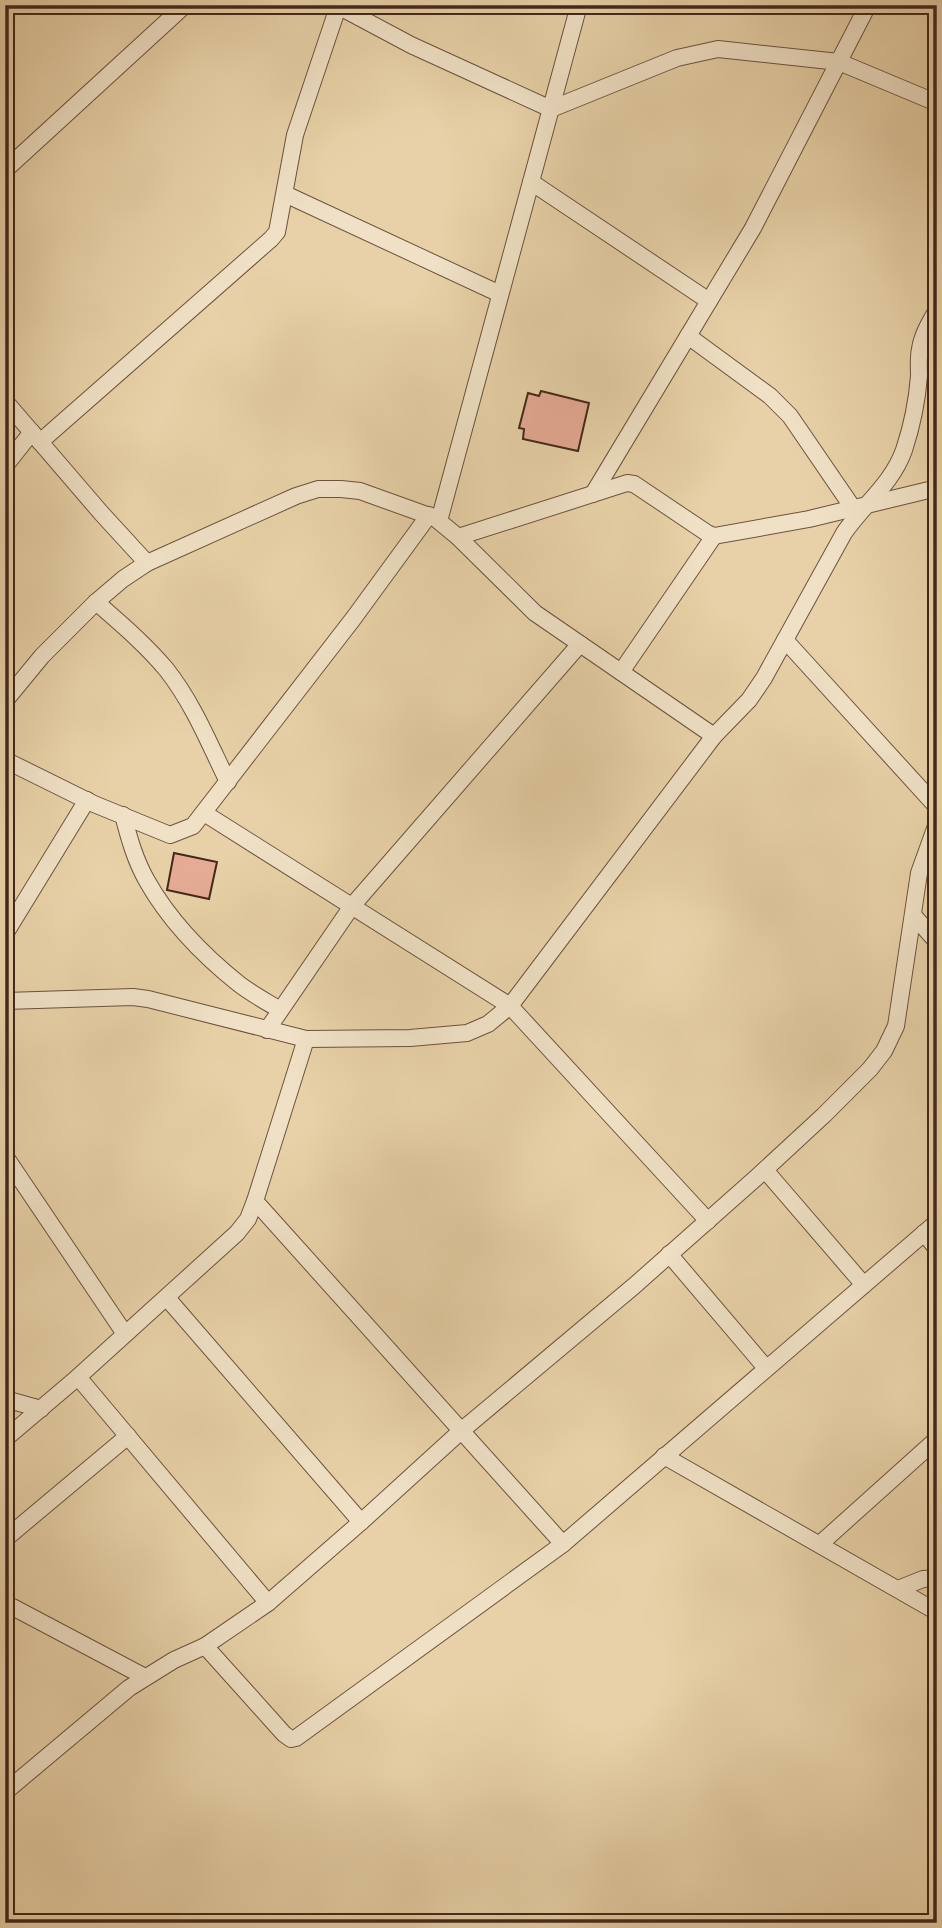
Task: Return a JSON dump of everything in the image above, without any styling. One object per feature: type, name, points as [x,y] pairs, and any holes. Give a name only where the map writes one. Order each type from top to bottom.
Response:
[{"type":"street","points":[[5,170],[185,5]]},
{"type":"street","points":[[5,760],[87,800],[170,835],[193,826],[434,518],[500,294],[579,5]]},
{"type":"street","points":[[593,494],[754,228],[868,5]]},
{"type":"street","points":[[5,466],[277,232],[298,125],[337,6],[411,45],[551,109],[677,58],[718,49],[839,62],[937,103]]},
{"type":"street","points":[[531,182],[709,301]]},
{"type":"street","points":[[285,194],[500,294]]},
{"type":"street","points":[[5,1001],[133,997],[306,1039],[410,1038],[467,1032],[488,1024],[510,1006],[714,736],[749,699],[764,678],[860,507],[882,489],[903,453],[914,416],[920,348],[926,329],[937,310]]},
{"type":"street","points":[[688,336],[770,396],[790,416],[860,507]]},
{"type":"street","points":[[5,401],[148,563]]},
{"type":"street","points":[[458,537],[627,483],[634,484],[714,536],[809,519],[937,488]]},
{"type":"street","points":[[5,701],[42,656],[96,602],[123,579],[148,563],[296,496],[318,489],[341,489],[360,492],[434,518],[458,537],[524,604],[714,736]]},
{"type":"street","points":[[621,672],[714,536]]},
{"type":"street","points":[[96,602],[138,639],[165,668],[196,714],[228,782]]},
{"type":"street","points":[[785,640],[937,807]]},
{"type":"street","points":[[267,1030],[352,906],[580,644]]},
{"type":"street","points":[[5,934],[87,800]]},
{"type":"street","points":[[204,813],[510,1006],[708,1221]]},
{"type":"street","points":[[123,815],[134,852],[147,881],[191,941],[240,985],[280,1010]]},
{"type":"street","points":[[5,1792],[129,1688],[174,1660],[205,1646],[268,1603],[461,1432],[708,1221],[834,1106],[870,1069],[884,1051],[896,1026],[919,873],[937,823]]},
{"type":"street","points":[[913,915],[937,942]]},
{"type":"street","points":[[5,1439],[167,1298],[237,1233],[248,1219],[306,1039]]},
{"type":"street","points":[[5,1156],[125,1334]]},
{"type":"street","points":[[765,1170],[864,1284]]},
{"type":"street","points":[[255,1201],[563,1544]]},
{"type":"street","points":[[205,1646],[285,1734],[291,1739],[296,1738],[563,1544],[937,1222]]},
{"type":"street","points":[[923,1233],[937,1249]]},
{"type":"street","points":[[669,1254],[766,1368]]},
{"type":"street","points":[[167,1298],[361,1522]]},
{"type":"street","points":[[78,1377],[268,1603]]},
{"type":"street","points":[[5,1399],[41,1409]]},
{"type":"street","points":[[5,1539],[128,1436]]},
{"type":"street","points":[[820,1544],[937,1439]]},
{"type":"street","points":[[664,1456],[937,1612]]},
{"type":"street","points":[[898,1589],[923,1579],[937,1578]]},
{"type":"street","points":[[5,1603],[145,1677]]},
{"type":"building","points":[[541,391],[589,403],[578,451],[523,439],[524,429],[519,428],[528,393],[539,396]]},
{"type":"building","points":[[174,853],[217,862],[209,899],[167,890]]}]
